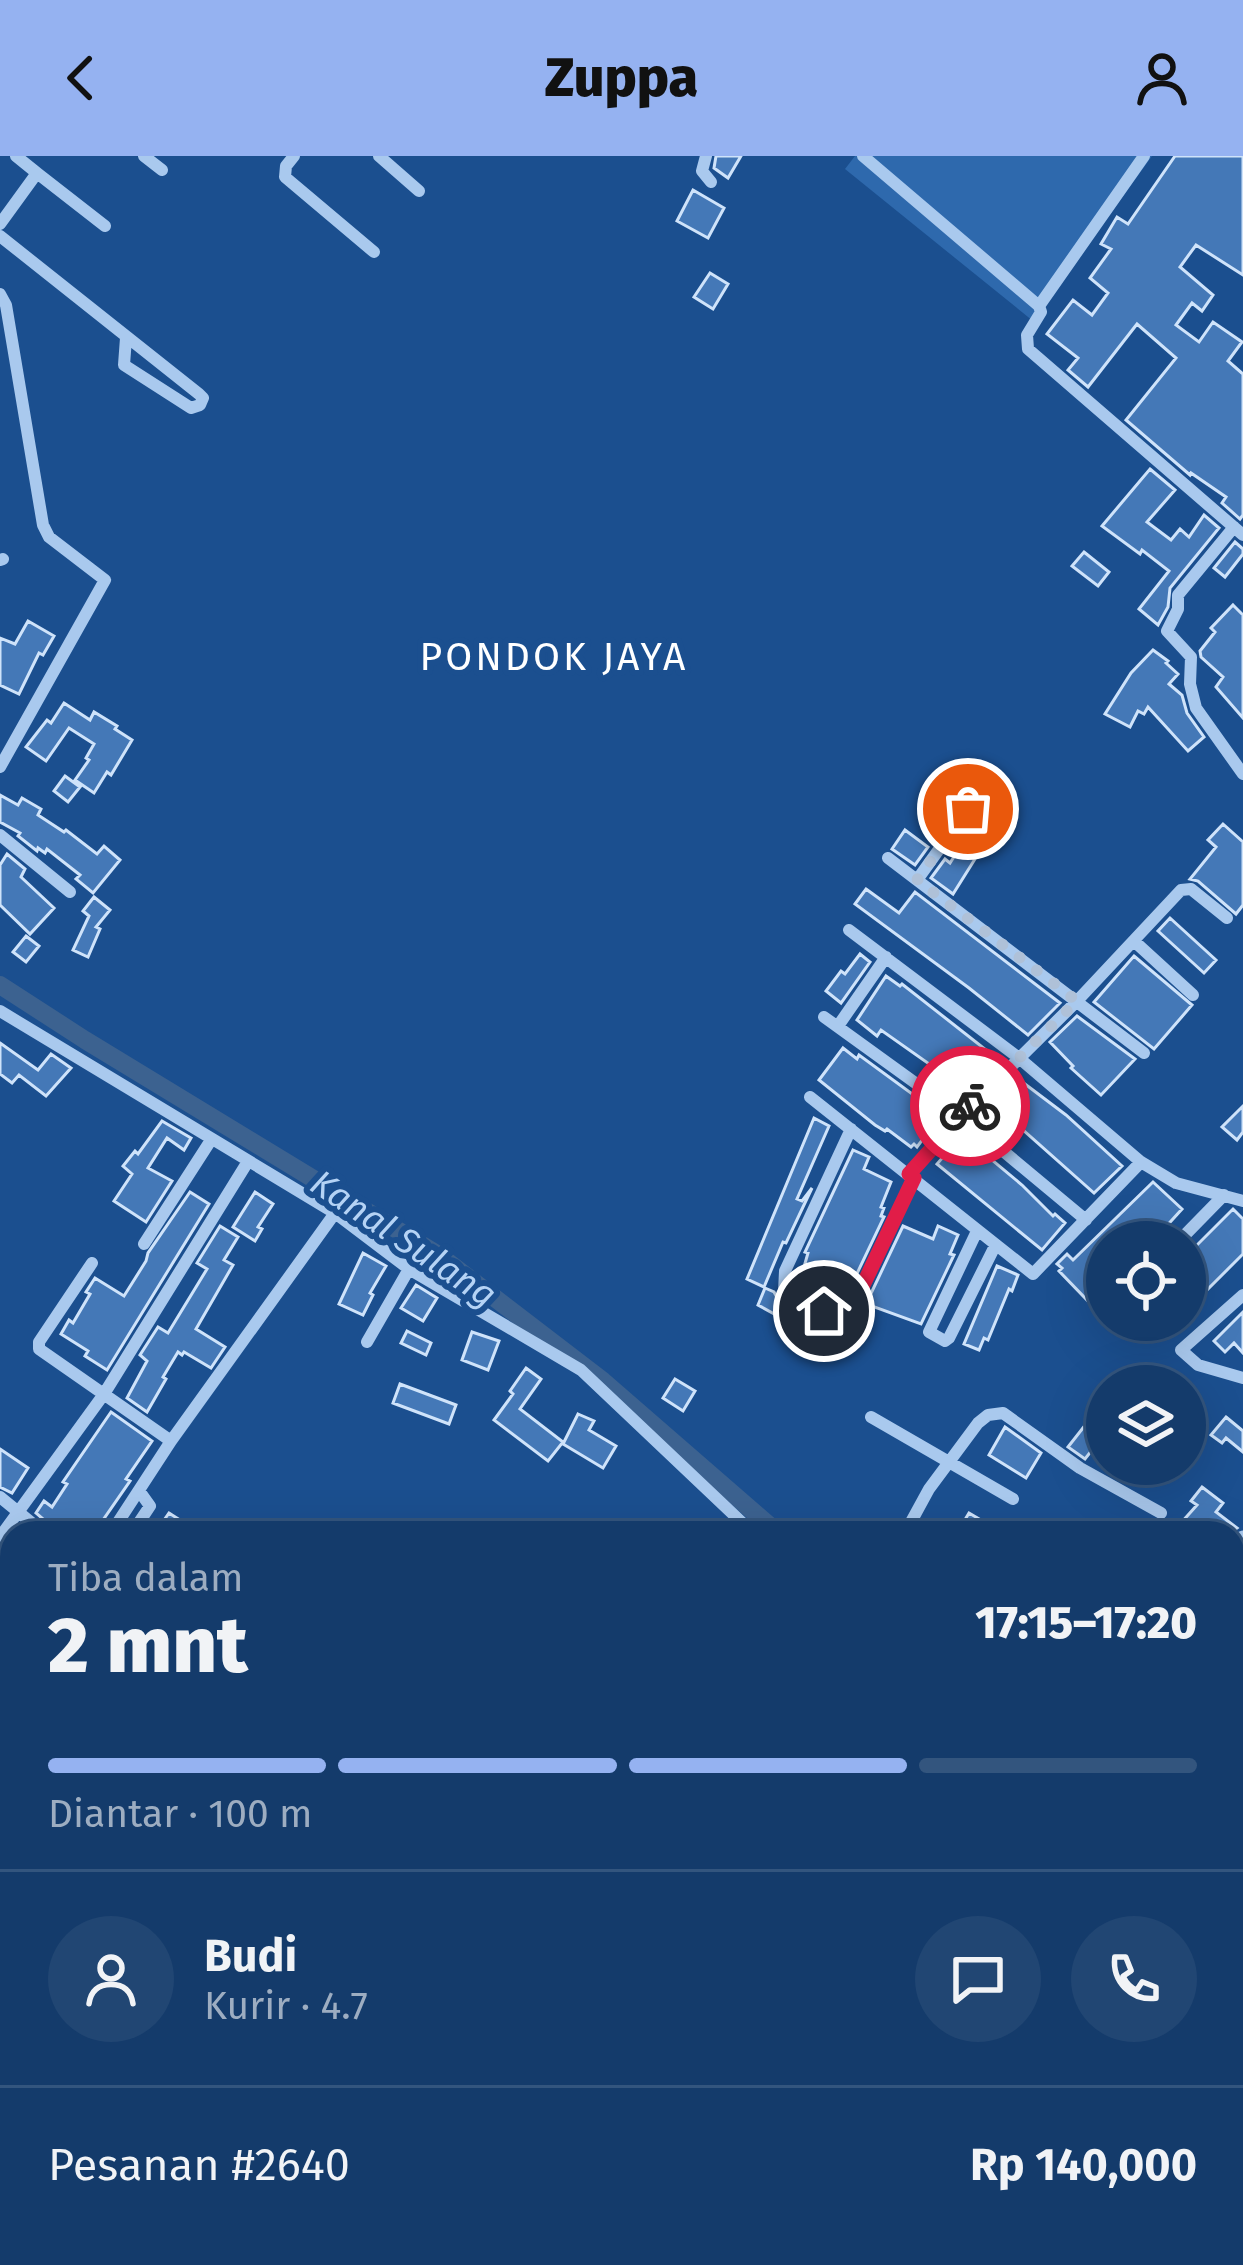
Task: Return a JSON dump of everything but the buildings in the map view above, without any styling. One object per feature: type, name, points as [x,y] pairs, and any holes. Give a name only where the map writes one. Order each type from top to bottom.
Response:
[{"type":"street","points":[[16,156],[105,226]]},
{"type":"street","points":[[145,156],[162,170]]},
{"type":"street","points":[[294,156],[285,176],[374,252]]},
{"type":"street","points":[[379,156],[419,191]]},
{"type":"street","points":[[706,156],[702,171],[711,182]]},
{"type":"street","points":[[863,156],[1039,306],[1041,313],[1028,335],[1028,349],[1238,531],[1178,595],[1178,609],[1167,631],[1191,658],[1196,708],[1243,774]]},
{"type":"street","points":[[1039,306],[1144,156]]},
{"type":"street","points":[[0,224],[38,173]]},
{"type":"street","points":[[0,236],[199,394],[203,398],[200,405],[191,408],[129,370],[123,359],[127,338]]},
{"type":"street","points":[[0,294],[6,305],[43,525],[49,537],[105,580],[0,767]]},
{"type":"street","points":[[917,880],[968,809]]},
{"type":"street","points":[[0,835],[70,892]]},
{"type":"street","points":[[888,858],[1144,1054]]},
{"type":"street","points":[[851,1130],[785,1271],[784,1292],[824,1311],[840,1312],[855,1302],[911,1176],[961,1116],[1184,889],[1226,918]]},
{"type":"street","points":[[849,930],[1019,1058],[1142,1162],[1176,1183],[1243,1201]]},
{"type":"street","points":[[1134,940],[1193,995]]},
{"type":"street","points":[[838,1026],[886,957]]},
{"type":"street","points":[[0,1011],[335,1213],[409,1268],[581,1370],[740,1521]]},
{"type":"street","points":[[824,1016],[961,1116],[1086,1220]]},
{"type":"street","points":[[810,1097],[1033,1274],[1142,1162]]},
{"type":"street","points":[[144,1244],[212,1140]]},
{"type":"street","points":[[13,1521],[104,1394],[248,1162]]},
{"type":"street","points":[[1199,1221],[1224,1195]]},
{"type":"street","points":[[119,1521],[171,1441],[335,1213]]},
{"type":"street","points":[[977,1231],[929,1332],[945,1341],[949,1338],[994,1246]]},
{"type":"street","points":[[92,1263],[38,1349],[171,1441]]},
{"type":"street","points":[[367,1342],[409,1268]]},
{"type":"street","points":[[1243,1295],[1181,1350],[1198,1365],[1243,1378]]},
{"type":"street","points":[[912,1521],[978,1423],[988,1415],[1003,1413],[1080,1468],[1160,1513]]},
{"type":"street","points":[[872,1417],[1013,1499]]},
{"type":"street","points":[[140,1492],[150,1506],[140,1521]]},
{"type":"street","points":[[0,1498],[30,1521]]},
{"type":"shaded area","points":[[855,156],[1152,156],[1033,321],[845,169]]},
{"type":"waterway","name":"Kanal Sulang","points":[[0,985],[440,1256],[603,1381],[764,1521]]},
{"type":"way so far","points":[[968,809],[917,880],[1077,1001],[970,1106]]},
{"type":"district","name":"PONDOK JAYA","points":[[554,656]]},
{"type":"route","points":[[824,1311],[840,1312],[855,1302],[914,1178],[909,1174],[970,1106]]}]
